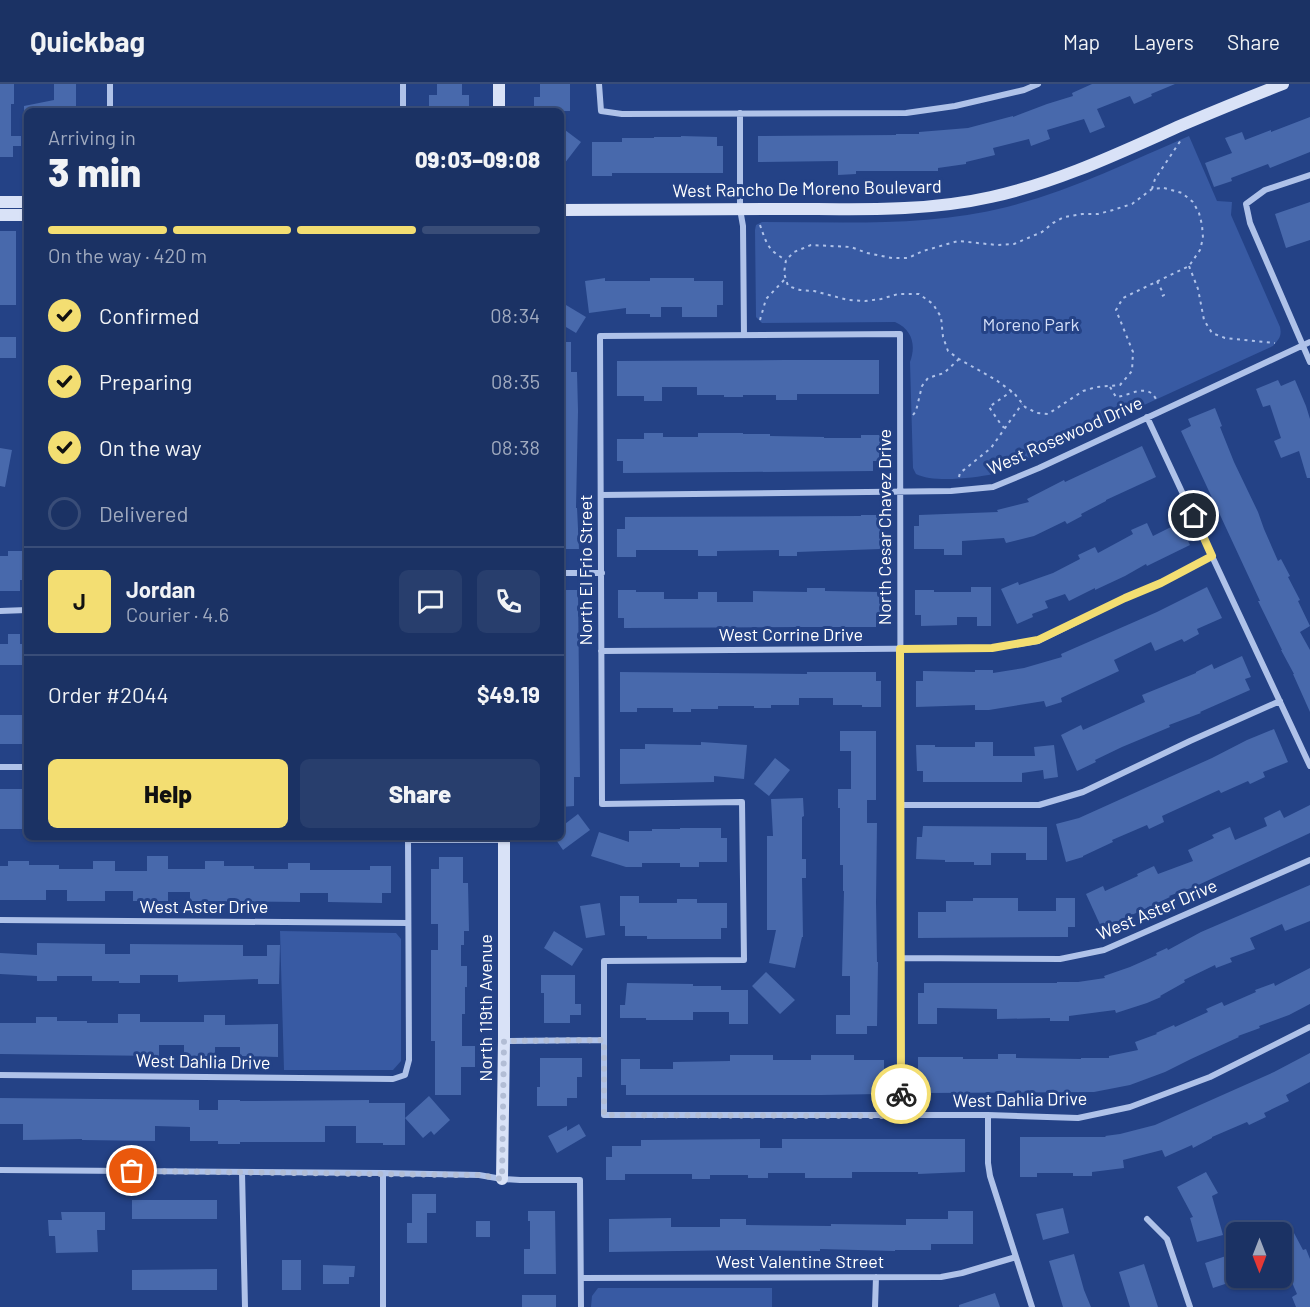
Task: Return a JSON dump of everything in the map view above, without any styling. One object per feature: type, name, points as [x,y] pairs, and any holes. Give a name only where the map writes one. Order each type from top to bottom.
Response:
[{"type":"street","points":[[110,84],[110,108]]},
{"type":"street","points":[[403,84],[404,108]]},
{"type":"street","points":[[499,84],[499,108]]},
{"type":"street","points":[[599,84],[601,111],[622,114],[906,113],[955,106],[1024,90],[1038,84]]},
{"type":"street","name":"West Rancho De Moreno Boulevard","points":[[564,210],[941,206],[992,197],[1053,180],[1283,84]]},
{"type":"street","points":[[740,113],[744,335]]},
{"type":"street","points":[[1310,175],[1265,190],[1245,204],[1250,223],[1310,362]]},
{"type":"street","points":[[0,202],[24,202]]},
{"type":"street","points":[[0,215],[24,215]]},
{"type":"street","name":"North Cesar Chavez Drive","points":[[744,335],[900,334],[901,1116]]},
{"type":"street","name":"North El Frio Street","points":[[604,1040],[604,961],[744,960],[742,802],[602,804],[600,336],[744,335]]},
{"type":"street","name":"West Rosewood Drive","points":[[602,495],[951,490],[993,487],[1039,468],[1310,342]]},
{"type":"street","points":[[1147,417],[1310,766]]},
{"type":"street","name":"West Corrine Drive","points":[[602,651],[992,648],[1038,640],[1161,583],[1212,556]]},
{"type":"street","points":[[564,573],[602,573]]},
{"type":"street","points":[[0,610],[24,610]]},
{"type":"street","points":[[900,805],[1039,805],[1083,792],[1280,701]]},
{"type":"street","points":[[0,766],[24,767]]},
{"type":"street","points":[[408,840],[408,923]]},
{"type":"street","name":"North 119th Avenue","points":[[502,1179],[504,840]]},
{"type":"street","name":"West Aster Drive","points":[[900,958],[1060,959],[1104,950],[1310,860]]},
{"type":"street","name":"West Aster Drive","points":[[0,920],[408,923]]},
{"type":"street","name":"West Dahlia Drive","points":[[0,1075],[393,1078],[405,1075],[409,1060],[408,923]]},
{"type":"street","name":"West Dahlia Drive","points":[[604,1040],[604,1115],[988,1115],[1078,1118],[1130,1107],[1210,1077],[1310,1027]]},
{"type":"street","points":[[504,1041],[604,1040]]},
{"type":"street","points":[[988,1115],[990,1176],[1032,1307]]},
{"type":"street","points":[[0,1170],[383,1173],[580,1180],[581,1307]]},
{"type":"street","points":[[243,1172],[245,1307]]},
{"type":"street","points":[[383,1173],[383,1307]]},
{"type":"street","points":[[1147,1220],[1167,1239],[1190,1307]]},
{"type":"street","name":"West Valentine Street","points":[[581,1278],[948,1276],[1016,1257]]},
{"type":"street","points":[[875,1307],[876,1277]]},
{"type":"path","points":[[1152,189],[1155,179],[1182,140]]},
{"type":"path","points":[[1164,188],[1182,193],[1192,202],[1199,213],[1203,238],[1200,250],[1189,266],[1123,298],[1116,310],[1133,352],[1132,371],[1120,385],[1096,387],[1083,391],[1048,414],[1037,413],[1025,407],[1012,391],[948,351],[943,337],[941,317],[933,304],[919,294],[898,294],[865,301],[848,300],[814,291],[800,290],[788,286],[784,273],[786,260],[794,252],[811,245],[851,247],[892,258],[908,258],[958,241],[997,245],[1014,244],[1042,232],[1064,217],[1098,214],[1132,204],[1152,189],[1164,188]]},
{"type":"path","points":[[760,225],[767,244],[774,253],[786,260]]},
{"type":"path","points":[[1189,266],[1198,289],[1204,320],[1212,333],[1224,339],[1275,343]]},
{"type":"path","points":[[760,320],[766,299],[786,278]]},
{"type":"path","points":[[1157,281],[1164,295],[1159,297]]},
{"type":"path","points":[[913,415],[922,386],[928,378],[944,373],[959,359]]},
{"type":"path","points":[[1110,387],[1116,397],[1139,390],[1149,391],[1156,399]]},
{"type":"path","points":[[1005,428],[989,407],[1012,391]]},
{"type":"path","points":[[959,477],[960,473],[991,448],[1022,404]]},
{"type":"green space","name":"Moreno Park","points":[[1189,136],[1217,201],[1232,202],[1231,215],[1280,327],[1281,333],[1278,339],[1273,346],[993,474],[943,479],[916,474],[913,468],[910,362],[913,344],[906,329],[901,325],[895,322],[762,323],[756,317],[755,230],[756,225],[762,222],[916,221],[1007,207],[1054,193]]},
{"type":"green space","points":[[280,931],[396,933],[401,939],[401,1061],[393,1070],[284,1070]]},
{"type":"green space","points":[[598,1288],[772,1288],[772,1307],[591,1307],[592,1296]]},
{"type":"building","points":[[0,84],[14,84],[14,104],[11,104],[11,136],[21,136],[21,146],[13,146],[13,157],[0,157]]},
{"type":"building","points":[[54,84],[76,84],[76,108],[24,108],[24,106],[54,100]]},
{"type":"building","points":[[437,84],[462,84],[462,95],[469,95],[469,108],[429,108],[429,95],[437,95]]},
{"type":"building","points":[[540,84],[570,84],[570,111],[564,111],[564,108],[534,108],[534,97],[540,97]]},
{"type":"building","points":[[1092,84],[1175,84],[1134,104],[1130,96],[1097,109],[1105,127],[1090,133],[1084,119],[1047,130],[1050,139],[1031,146],[1029,139],[993,148],[995,155],[966,162],[966,164],[938,168],[938,171],[856,171],[856,174],[838,175],[838,161],[758,162],[758,136],[896,135],[968,128],[1013,117],[1073,96],[1072,93]]},
{"type":"building","points":[[1310,117],[1310,152],[1270,168],[1268,164],[1214,187],[1205,163],[1232,153],[1225,138],[1242,132],[1245,140]]},
{"type":"building","points":[[564,129],[581,142],[564,164]]},
{"type":"building","points":[[717,137],[717,146],[723,146],[723,173],[612,173],[612,176],[592,176],[592,142],[622,142],[622,138]]},
{"type":"building","points":[[1310,202],[1310,240],[1286,248],[1275,214]]},
{"type":"building","points":[[0,231],[16,231],[16,305],[0,305]]},
{"type":"building","points":[[605,278],[605,281],[694,278],[694,281],[723,281],[723,305],[717,305],[717,317],[682,317],[682,307],[661,307],[661,317],[650,317],[650,314],[626,314],[626,308],[589,313],[585,281]]},
{"type":"building","points":[[564,304],[586,317],[576,333],[564,326]]},
{"type":"building","points":[[0,337],[16,337],[16,358],[0,358]]},
{"type":"building","points":[[564,342],[571,342],[571,372],[577,372],[576,508],[579,549],[564,549]]},
{"type":"building","points":[[879,360],[879,394],[797,394],[797,400],[776,400],[776,395],[724,397],[724,395],[697,395],[697,387],[662,387],[662,401],[644,401],[644,396],[617,396],[617,361]]},
{"type":"building","points":[[1278,380],[1281,386],[1295,380],[1306,406],[1310,419],[1310,478],[1307,478],[1299,451],[1281,458],[1274,441],[1281,438],[1270,405],[1263,407],[1256,389]]},
{"type":"building","points":[[1215,408],[1234,462],[1278,561],[1281,559],[1290,576],[1288,577],[1310,626],[1300,632],[1310,650],[1310,712],[1181,431],[1191,426],[1188,419]]},
{"type":"building","points":[[644,433],[663,433],[663,437],[698,437],[698,433],[770,434],[770,436],[824,438],[861,438],[861,435],[880,435],[880,461],[873,461],[873,471],[623,473],[623,461],[617,461],[617,439],[644,439]]},
{"type":"building","points":[[1142,446],[1156,477],[1106,500],[1067,524],[1065,521],[1034,536],[1006,543],[1004,538],[962,541],[962,555],[944,555],[944,549],[914,549],[914,526],[919,526],[919,515],[998,512],[997,510],[1029,502],[1027,499],[1064,480],[1065,482]]},
{"type":"building","points":[[0,448],[12,450],[5,487],[0,486]]},
{"type":"building","points":[[880,515],[880,549],[797,552],[797,556],[779,556],[779,550],[717,551],[717,556],[698,556],[698,550],[636,550],[636,557],[617,557],[617,529],[625,529],[625,517]]},
{"type":"building","points":[[1147,523],[1153,536],[1179,523],[1190,545],[1069,601],[1065,594],[1045,601],[1048,608],[1032,614],[1033,617],[1017,624],[1001,589],[1053,573],[1080,559],[1078,555],[1095,547],[1098,553],[1133,534],[1131,530]]},
{"type":"building","points":[[8,551],[24,551],[24,580],[20,580],[20,591],[0,591],[0,556],[8,556]]},
{"type":"building","points":[[971,587],[991,587],[991,626],[977,626],[977,617],[957,617],[957,625],[921,626],[921,615],[915,615],[915,590],[971,592]]},
{"type":"building","points":[[1207,587],[1222,618],[1197,629],[1199,634],[1184,642],[1182,639],[1155,651],[1151,642],[1114,660],[1119,671],[1061,698],[1062,702],[1046,707],[1044,701],[989,710],[975,710],[975,705],[916,707],[916,681],[923,681],[923,671],[993,670],[993,673],[1024,668],[1062,657],[1061,654],[1157,612]]},
{"type":"building","points":[[807,588],[825,588],[825,591],[881,592],[881,616],[876,616],[876,627],[624,628],[624,618],[618,618],[618,590],[664,592],[664,599],[698,599],[698,592],[717,592],[717,602],[753,602],[753,591],[807,592]]},
{"type":"building","points":[[564,590],[578,590],[580,777],[574,777],[574,806],[564,807]]},
{"type":"building","points":[[8,634],[20,634],[20,644],[24,644],[24,665],[0,665],[0,644],[8,644]]},
{"type":"building","points":[[1242,656],[1251,677],[1245,679],[1250,690],[1122,747],[1077,771],[1061,735],[1081,725],[1083,730],[1145,702],[1142,695],[1212,664],[1214,669]]},
{"type":"building","points":[[620,672],[807,674],[807,672],[876,672],[876,681],[881,681],[881,707],[833,705],[833,698],[799,698],[799,705],[771,705],[771,708],[718,706],[718,709],[673,712],[673,708],[637,708],[637,712],[620,712]]},
{"type":"building","points":[[0,715],[24,715],[24,744],[0,744]]},
{"type":"building","points":[[1274,729],[1288,762],[1263,772],[1265,777],[1250,784],[1248,781],[1221,793],[1219,790],[1162,816],[1164,822],[1149,829],[1147,825],[1112,840],[1113,842],[1083,857],[1066,862],[1056,824],[1079,818]]},
{"type":"building","points":[[840,731],[876,731],[876,800],[867,800],[867,823],[877,823],[877,1026],[867,1026],[867,1034],[836,1034],[836,1015],[850,1015],[850,976],[842,976],[844,891],[843,865],[840,865],[838,789],[851,789],[851,751],[840,751]]},
{"type":"building","points":[[701,742],[747,745],[744,779],[714,776],[714,782],[620,784],[620,749],[645,749],[645,744],[701,745]]},
{"type":"building","points":[[975,742],[993,742],[993,756],[1035,756],[1034,747],[1054,745],[1058,777],[1044,779],[1043,770],[1022,773],[1022,782],[923,782],[923,771],[917,771],[916,745],[975,747]]},
{"type":"building","points":[[775,758],[790,770],[769,796],[754,784]]},
{"type":"building","points":[[0,789],[24,789],[24,829],[0,829]]},
{"type":"building","points":[[803,798],[802,859],[806,859],[806,878],[802,878],[803,937],[795,968],[769,963],[776,930],[767,930],[767,836],[773,836],[771,799]]},
{"type":"building","points":[[1310,805],[1310,833],[1196,886],[1169,896],[1102,929],[1086,894],[1103,886],[1105,891],[1154,866],[1158,874],[1193,861],[1188,850],[1214,838],[1212,835],[1230,827],[1235,840],[1267,826],[1264,818],[1280,810],[1284,818]]},
{"type":"building","points":[[578,814],[590,830],[563,850],[556,840],[564,840],[564,825]]},
{"type":"building","points":[[923,826],[1047,827],[1047,860],[1026,860],[1026,853],[991,853],[991,865],[916,859],[917,837],[922,837]]},
{"type":"building","points":[[721,828],[721,838],[727,838],[727,862],[699,862],[699,867],[680,867],[680,863],[642,863],[642,867],[626,867],[591,856],[599,832],[629,842],[629,831]]},
{"type":"building","points":[[147,856],[168,856],[168,869],[205,869],[205,861],[224,861],[224,866],[254,866],[254,869],[288,869],[288,863],[310,863],[310,870],[370,870],[370,866],[391,866],[391,893],[382,893],[382,903],[328,902],[328,893],[300,893],[300,902],[190,901],[190,892],[168,892],[168,901],[133,901],[133,891],[105,891],[105,901],[67,901],[67,890],[46,890],[46,900],[0,900],[0,866],[8,866],[8,861],[29,861],[29,865],[59,865],[59,869],[93,869],[93,861],[115,861],[115,871],[147,871]]},
{"type":"building","points":[[439,857],[463,857],[463,883],[468,883],[469,931],[464,931],[464,945],[461,945],[461,966],[467,966],[465,1014],[462,1014],[462,1046],[475,1046],[475,1067],[461,1067],[461,1095],[435,1095],[435,1041],[431,1041],[431,950],[438,950],[438,924],[431,924],[431,869],[439,869]]},
{"type":"building","points":[[1310,885],[1310,921],[1285,931],[1282,924],[1250,938],[1255,949],[1230,958],[1232,962],[1216,968],[1215,965],[1184,980],[1185,982],[1161,997],[1147,1003],[1116,1013],[1115,1010],[1069,1016],[1069,1021],[1050,1021],[1050,1018],[997,1019],[997,1009],[937,1008],[937,1024],[918,1024],[918,993],[924,993],[924,983],[1057,983],[1105,978],[1104,976],[1130,967],[1201,932]]},
{"type":"building","points":[[620,896],[639,896],[639,903],[677,903],[677,899],[697,899],[697,903],[727,903],[727,928],[721,928],[721,939],[647,939],[647,936],[625,936],[625,926],[620,926]]},
{"type":"building","points":[[973,898],[1018,898],[1018,911],[1056,911],[1056,898],[1075,898],[1075,927],[1068,927],[1068,937],[918,938],[918,912],[946,912],[946,901],[973,901]]},
{"type":"building","points":[[600,903],[605,935],[586,938],[580,906]]},
{"type":"building","points":[[554,931],[583,949],[572,966],[544,948]]},
{"type":"building","points":[[37,943],[105,944],[105,954],[130,954],[130,944],[243,945],[243,956],[267,956],[267,945],[280,945],[279,984],[258,984],[258,979],[178,982],[178,975],[140,975],[140,983],[92,981],[92,976],[57,976],[57,981],[37,981],[37,976],[0,974],[0,953],[37,955]]},
{"type":"building","points":[[1310,968],[1310,1004],[1165,1072],[1130,1085],[1094,1092],[923,1093],[923,1082],[918,1082],[918,1057],[998,1059],[998,1054],[1016,1054],[1016,1058],[1081,1059],[1109,1058],[1109,1056],[1138,1050],[1135,1042],[1208,1012],[1206,1009],[1222,1002],[1224,1006],[1256,992],[1255,990],[1274,983],[1275,986]]},
{"type":"building","points":[[766,972],[795,1000],[780,1014],[752,986]]},
{"type":"building","points":[[541,975],[575,975],[575,1004],[581,1004],[581,1015],[570,1015],[570,1023],[544,1023],[544,993],[541,993]]},
{"type":"building","points":[[627,983],[693,984],[693,986],[721,986],[721,990],[748,990],[748,1024],[729,1024],[729,1012],[693,1012],[693,1020],[620,1018],[620,1005],[625,1005]]},
{"type":"building","points":[[118,1014],[140,1014],[140,1022],[204,1022],[204,1015],[225,1015],[225,1025],[278,1024],[278,1057],[240,1056],[240,1047],[215,1047],[215,1056],[184,1056],[184,1045],[159,1045],[159,1056],[0,1054],[0,1023],[36,1023],[36,1017],[57,1017],[57,1021],[118,1023]]},
{"type":"building","points":[[1310,1053],[1310,1082],[1286,1095],[1289,1101],[1264,1113],[1266,1117],[1249,1125],[1247,1122],[1193,1148],[1192,1145],[1165,1157],[1162,1150],[1123,1160],[1124,1168],[1092,1172],[1092,1176],[1073,1176],[1073,1173],[1037,1173],[1037,1177],[1020,1177],[1020,1137],[1106,1137],[1155,1125],[1274,1072]]},
{"type":"building","points":[[730,1055],[773,1055],[773,1060],[811,1060],[811,1055],[854,1055],[854,1060],[884,1060],[884,1084],[878,1084],[878,1094],[822,1095],[626,1095],[626,1085],[621,1085],[621,1059],[640,1059],[640,1069],[673,1069],[673,1062],[730,1061]]},
{"type":"building","points":[[540,1058],[582,1058],[582,1077],[577,1077],[577,1098],[567,1098],[567,1106],[537,1106],[537,1087],[540,1087]]},
{"type":"building","points":[[429,1096],[450,1120],[434,1135],[431,1131],[423,1138],[405,1118]]},
{"type":"building","points":[[0,1098],[199,1100],[199,1110],[218,1110],[218,1100],[369,1100],[369,1103],[405,1103],[405,1145],[356,1143],[356,1126],[325,1126],[325,1142],[218,1144],[218,1141],[190,1141],[190,1127],[155,1126],[155,1141],[23,1140],[23,1124],[0,1124]]},
{"type":"building","points":[[579,1124],[586,1136],[557,1153],[548,1136],[567,1126],[567,1131]]},
{"type":"building","points":[[760,1139],[760,1148],[782,1148],[782,1139],[965,1139],[965,1172],[918,1174],[918,1172],[852,1172],[852,1178],[805,1178],[805,1173],[768,1173],[768,1178],[748,1178],[748,1175],[710,1175],[710,1179],[692,1179],[692,1174],[625,1174],[625,1180],[606,1180],[606,1157],[612,1157],[612,1146],[641,1146],[641,1140]]},
{"type":"building","points":[[1206,1172],[1218,1193],[1212,1196],[1223,1235],[1197,1242],[1190,1218],[1193,1217],[1177,1187]]},
{"type":"building","points":[[412,1194],[436,1194],[436,1213],[427,1213],[427,1243],[407,1243],[407,1223],[412,1223]]},
{"type":"building","points":[[132,1200],[217,1200],[217,1219],[132,1219]]},
{"type":"building","points":[[1063,1208],[1069,1233],[1043,1240],[1036,1214]]},
{"type":"building","points":[[528,1211],[555,1211],[556,1274],[524,1274],[524,1249],[530,1249]]},
{"type":"building","points":[[948,1211],[973,1211],[973,1244],[931,1244],[931,1250],[895,1251],[820,1249],[820,1251],[609,1252],[609,1219],[671,1218],[671,1227],[720,1227],[720,1219],[746,1219],[746,1225],[906,1225],[906,1219],[948,1219]]},
{"type":"building","points":[[61,1212],[105,1212],[105,1230],[97,1230],[98,1252],[56,1253],[55,1236],[49,1236],[48,1220],[62,1220]]},
{"type":"building","points":[[476,1221],[490,1221],[490,1237],[476,1237]]},
{"type":"building","points":[[1294,1233],[1303,1250],[1306,1249],[1310,1259],[1310,1307],[1296,1307],[1292,1297],[1297,1294],[1292,1282],[1292,1234]]},
{"type":"building","points":[[1074,1254],[1091,1307],[1063,1307],[1049,1261]]},
{"type":"building","points":[[1226,1256],[1226,1284],[1213,1288],[1205,1263]]},
{"type":"building","points":[[282,1260],[301,1260],[301,1290],[282,1290]]},
{"type":"building","points":[[1144,1264],[1158,1307],[1130,1307],[1119,1272]]},
{"type":"building","points":[[323,1265],[355,1266],[354,1277],[349,1277],[349,1284],[323,1284]]},
{"type":"building","points":[[217,1269],[217,1290],[132,1290],[132,1270]]},
{"type":"building","points":[[995,1293],[1000,1307],[959,1307],[959,1305]]},
{"type":"building","points":[[522,1295],[556,1295],[556,1307],[522,1307]]},
{"type":"way so far","points":[[132,1171],[479,1175],[502,1179],[504,1041],[604,1040],[604,1115],[901,1116],[901,1094]]},
{"type":"route","points":[[901,1094],[900,649],[992,648],[1038,640],[1161,583],[1212,556],[1194,516]]}]
